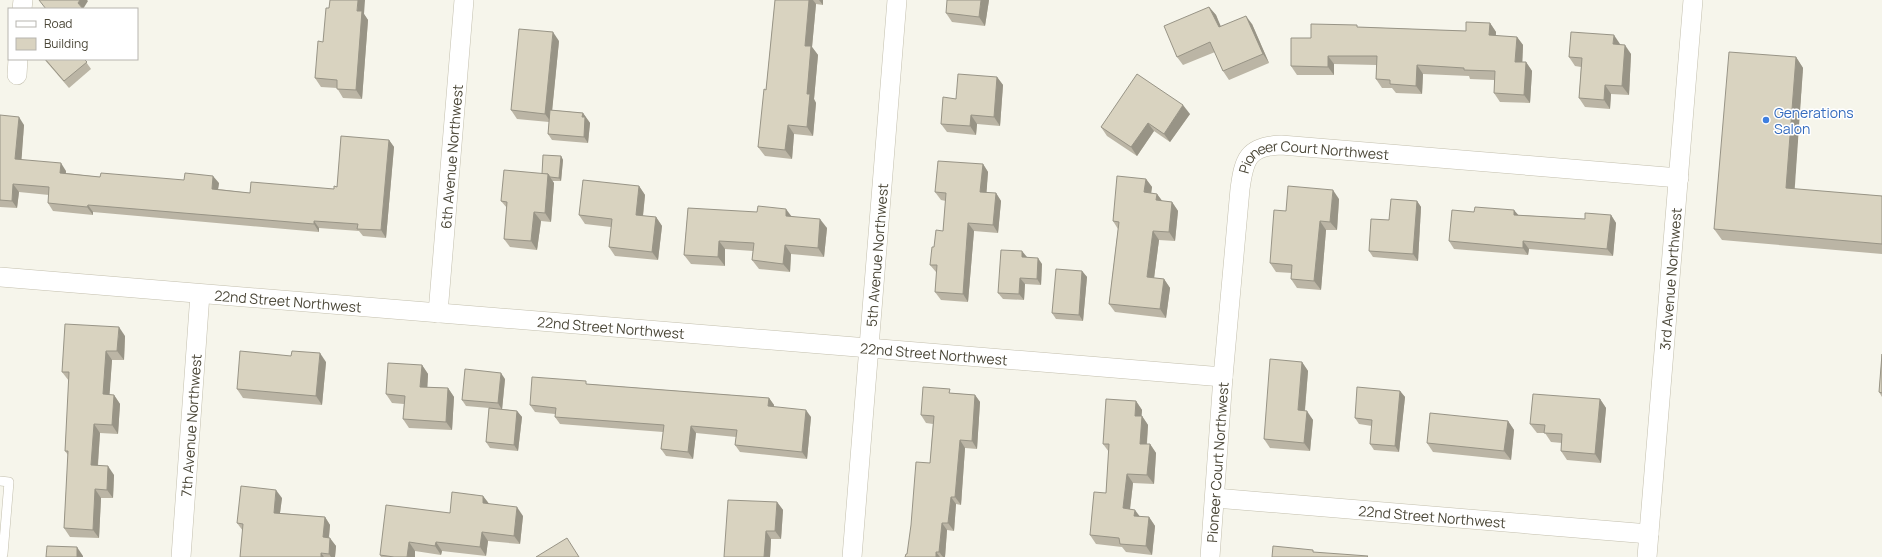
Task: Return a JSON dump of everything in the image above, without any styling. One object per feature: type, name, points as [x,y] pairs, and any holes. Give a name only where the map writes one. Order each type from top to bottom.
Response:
[{"type":"street","name":"6th Avenue Northwest","points":[[438,312],[464,0]]},
{"type":"street","name":"5th Avenue Northwest","points":[[852,557],[897,0]]},
{"type":"street","name":"3rd Avenue Northwest","points":[[1647,557],[1679,178],[1692,0]]},
{"type":"street","name":"Pioneer Court Northwest","points":[[1210,557],[1223,377],[1241,183],[1244,164],[1255,150],[1268,146],[1281,145],[1679,178]]},
{"type":"street","name":"22nd Street Northwest","points":[[0,277],[1223,377]]},
{"type":"street","name":"7th Avenue Northwest","points":[[181,557],[200,294]]},
{"type":"street","name":"22nd Street Northwest","points":[[1215,498],[1649,534]]},
{"type":"lane","points":[[0,481],[9,482],[3,554],[0,554]]},
{"type":"building","points":[[39,0],[80,0],[78,3],[82,8],[45,8]]},
{"type":"building","points":[[330,0],[358,0],[357,11],[362,11],[356,90],[337,89],[337,80],[315,78],[318,41],[323,42],[326,8],[329,8]]},
{"type":"building","points":[[775,0],[809,0],[805,46],[811,46],[807,94],[810,94],[807,127],[788,125],[785,150],[758,147],[764,89],[766,90]]},
{"type":"building","points":[[947,0],[981,0],[979,17],[946,13]]},
{"type":"building","points":[[1209,7],[1219,27],[1246,16],[1263,54],[1223,71],[1210,42],[1177,57],[1164,26]]},
{"type":"building","points":[[1466,22],[1490,23],[1489,35],[1517,37],[1515,62],[1526,62],[1524,95],[1494,93],[1495,71],[1464,70],[1464,68],[1417,65],[1416,86],[1390,84],[1390,80],[1376,79],[1377,56],[1328,56],[1328,67],[1291,66],[1291,38],[1311,38],[1311,24],[1466,31]]},
{"type":"building","points":[[519,29],[553,32],[545,114],[511,110]]},
{"type":"building","points":[[1571,32],[1614,35],[1613,44],[1625,45],[1622,86],[1605,85],[1604,100],[1579,98],[1582,58],[1569,57]]},
{"type":"building","points":[[1729,52],[1796,57],[1786,188],[1882,196],[1882,244],[1714,229]]},
{"type":"building","points":[[46,60],[85,60],[87,62],[64,81]]},
{"type":"building","points":[[958,74],[997,77],[994,117],[971,115],[970,126],[941,124],[943,97],[956,99]]},
{"type":"building","points":[[1137,74],[1183,105],[1164,134],[1148,123],[1131,147],[1101,127]]},
{"type":"building","points":[[550,110],[583,113],[582,117],[585,117],[584,137],[548,134]]},
{"type":"building","points":[[0,115],[19,117],[15,159],[61,163],[60,173],[100,177],[101,173],[184,180],[185,173],[213,176],[212,189],[250,193],[251,182],[334,189],[334,186],[337,187],[341,136],[389,140],[381,230],[357,229],[358,224],[314,221],[314,224],[48,203],[49,187],[13,184],[12,201],[0,200]]},
{"type":"building","points":[[543,155],[561,156],[559,178],[550,177],[548,174],[542,174]]},
{"type":"building","points":[[938,161],[983,164],[980,192],[996,193],[993,225],[968,223],[963,294],[935,292],[937,265],[930,265],[932,247],[934,247],[936,230],[943,231],[946,193],[935,192]]},
{"type":"building","points":[[504,170],[548,174],[545,213],[534,212],[531,241],[504,239],[507,202],[501,201]]},
{"type":"building","points":[[1117,176],[1146,179],[1144,192],[1157,194],[1156,200],[1172,202],[1169,232],[1153,231],[1147,277],[1164,279],[1160,309],[1109,304],[1119,222],[1113,221]]},
{"type":"building","points":[[583,180],[639,186],[636,215],[656,217],[652,252],[609,247],[612,219],[579,215]]},
{"type":"building","points":[[1288,186],[1333,190],[1330,222],[1320,221],[1314,281],[1291,279],[1292,265],[1270,263],[1274,210],[1286,211]]},
{"type":"building","points":[[1391,199],[1417,201],[1413,254],[1369,251],[1371,219],[1389,220]]},
{"type":"building","points":[[758,206],[786,209],[786,216],[820,219],[818,248],[785,245],[783,264],[752,260],[754,243],[719,241],[718,257],[684,255],[688,208],[757,212]]},
{"type":"building","points":[[1475,207],[1514,210],[1514,215],[1585,219],[1585,213],[1611,215],[1607,249],[1523,241],[1523,248],[1449,241],[1452,210],[1474,212]]},
{"type":"building","points":[[1001,250],[1022,251],[1022,257],[1038,258],[1037,279],[1020,278],[1019,294],[998,293]]},
{"type":"building","points":[[1056,269],[1082,271],[1079,315],[1052,313]]},
{"type":"building","points":[[65,324],[119,327],[117,351],[106,351],[103,394],[114,395],[112,425],[94,424],[91,465],[108,466],[107,490],[95,489],[93,530],[64,528],[68,451],[65,451],[69,372],[62,372]]},
{"type":"building","points":[[240,351],[291,356],[292,351],[320,353],[316,396],[237,389]]},
{"type":"building","points":[[1882,354],[1882,393],[1879,392]]},
{"type":"building","points":[[1270,359],[1302,362],[1298,410],[1307,411],[1304,443],[1264,439]]},
{"type":"building","points":[[388,363],[422,365],[420,387],[448,388],[446,422],[403,419],[405,396],[386,394]]},
{"type":"building","points":[[465,369],[501,373],[498,403],[462,400]]},
{"type":"building","points":[[532,377],[586,381],[586,384],[769,398],[768,406],[806,410],[802,452],[735,445],[737,430],[691,426],[688,452],[661,449],[664,425],[555,417],[556,408],[530,405]]},
{"type":"building","points":[[923,387],[950,389],[949,393],[975,395],[972,441],[960,440],[955,497],[951,497],[948,523],[942,523],[939,552],[936,552],[936,557],[905,557],[907,554],[911,525],[916,462],[930,463],[934,416],[921,415]]},
{"type":"building","points":[[1357,387],[1400,391],[1395,446],[1370,444],[1372,420],[1355,418]]},
{"type":"building","points":[[1533,394],[1600,399],[1595,454],[1561,451],[1562,434],[1544,433],[1545,425],[1530,424]]},
{"type":"building","points":[[1106,399],[1136,401],[1135,416],[1142,416],[1140,444],[1150,444],[1147,475],[1127,474],[1123,508],[1135,510],[1134,516],[1149,517],[1146,546],[1120,544],[1119,538],[1090,535],[1094,492],[1106,493],[1109,444],[1103,444]]},
{"type":"building","points":[[489,408],[517,411],[514,445],[486,442]]},
{"type":"building","points":[[1430,413],[1508,421],[1504,451],[1427,443]]},
{"type":"building","points":[[241,486],[276,490],[274,513],[325,517],[323,537],[330,538],[329,554],[321,553],[321,557],[240,557],[243,524],[237,523]]},
{"type":"building","points":[[452,492],[483,496],[483,503],[517,507],[514,536],[482,532],[480,547],[436,542],[435,546],[409,542],[407,557],[380,555],[386,505],[450,513]]},
{"type":"building","points":[[728,500],[777,502],[775,531],[766,531],[764,557],[724,557]]},
{"type":"building","points":[[567,538],[579,557],[536,557]]},
{"type":"building","points":[[47,546],[77,547],[77,557],[46,557]]},
{"type":"building","points":[[1273,546],[1313,550],[1313,552],[1368,556],[1272,557]]},
{"type":"place","name":"Generations Salon","points":[[1766,120]]}]
